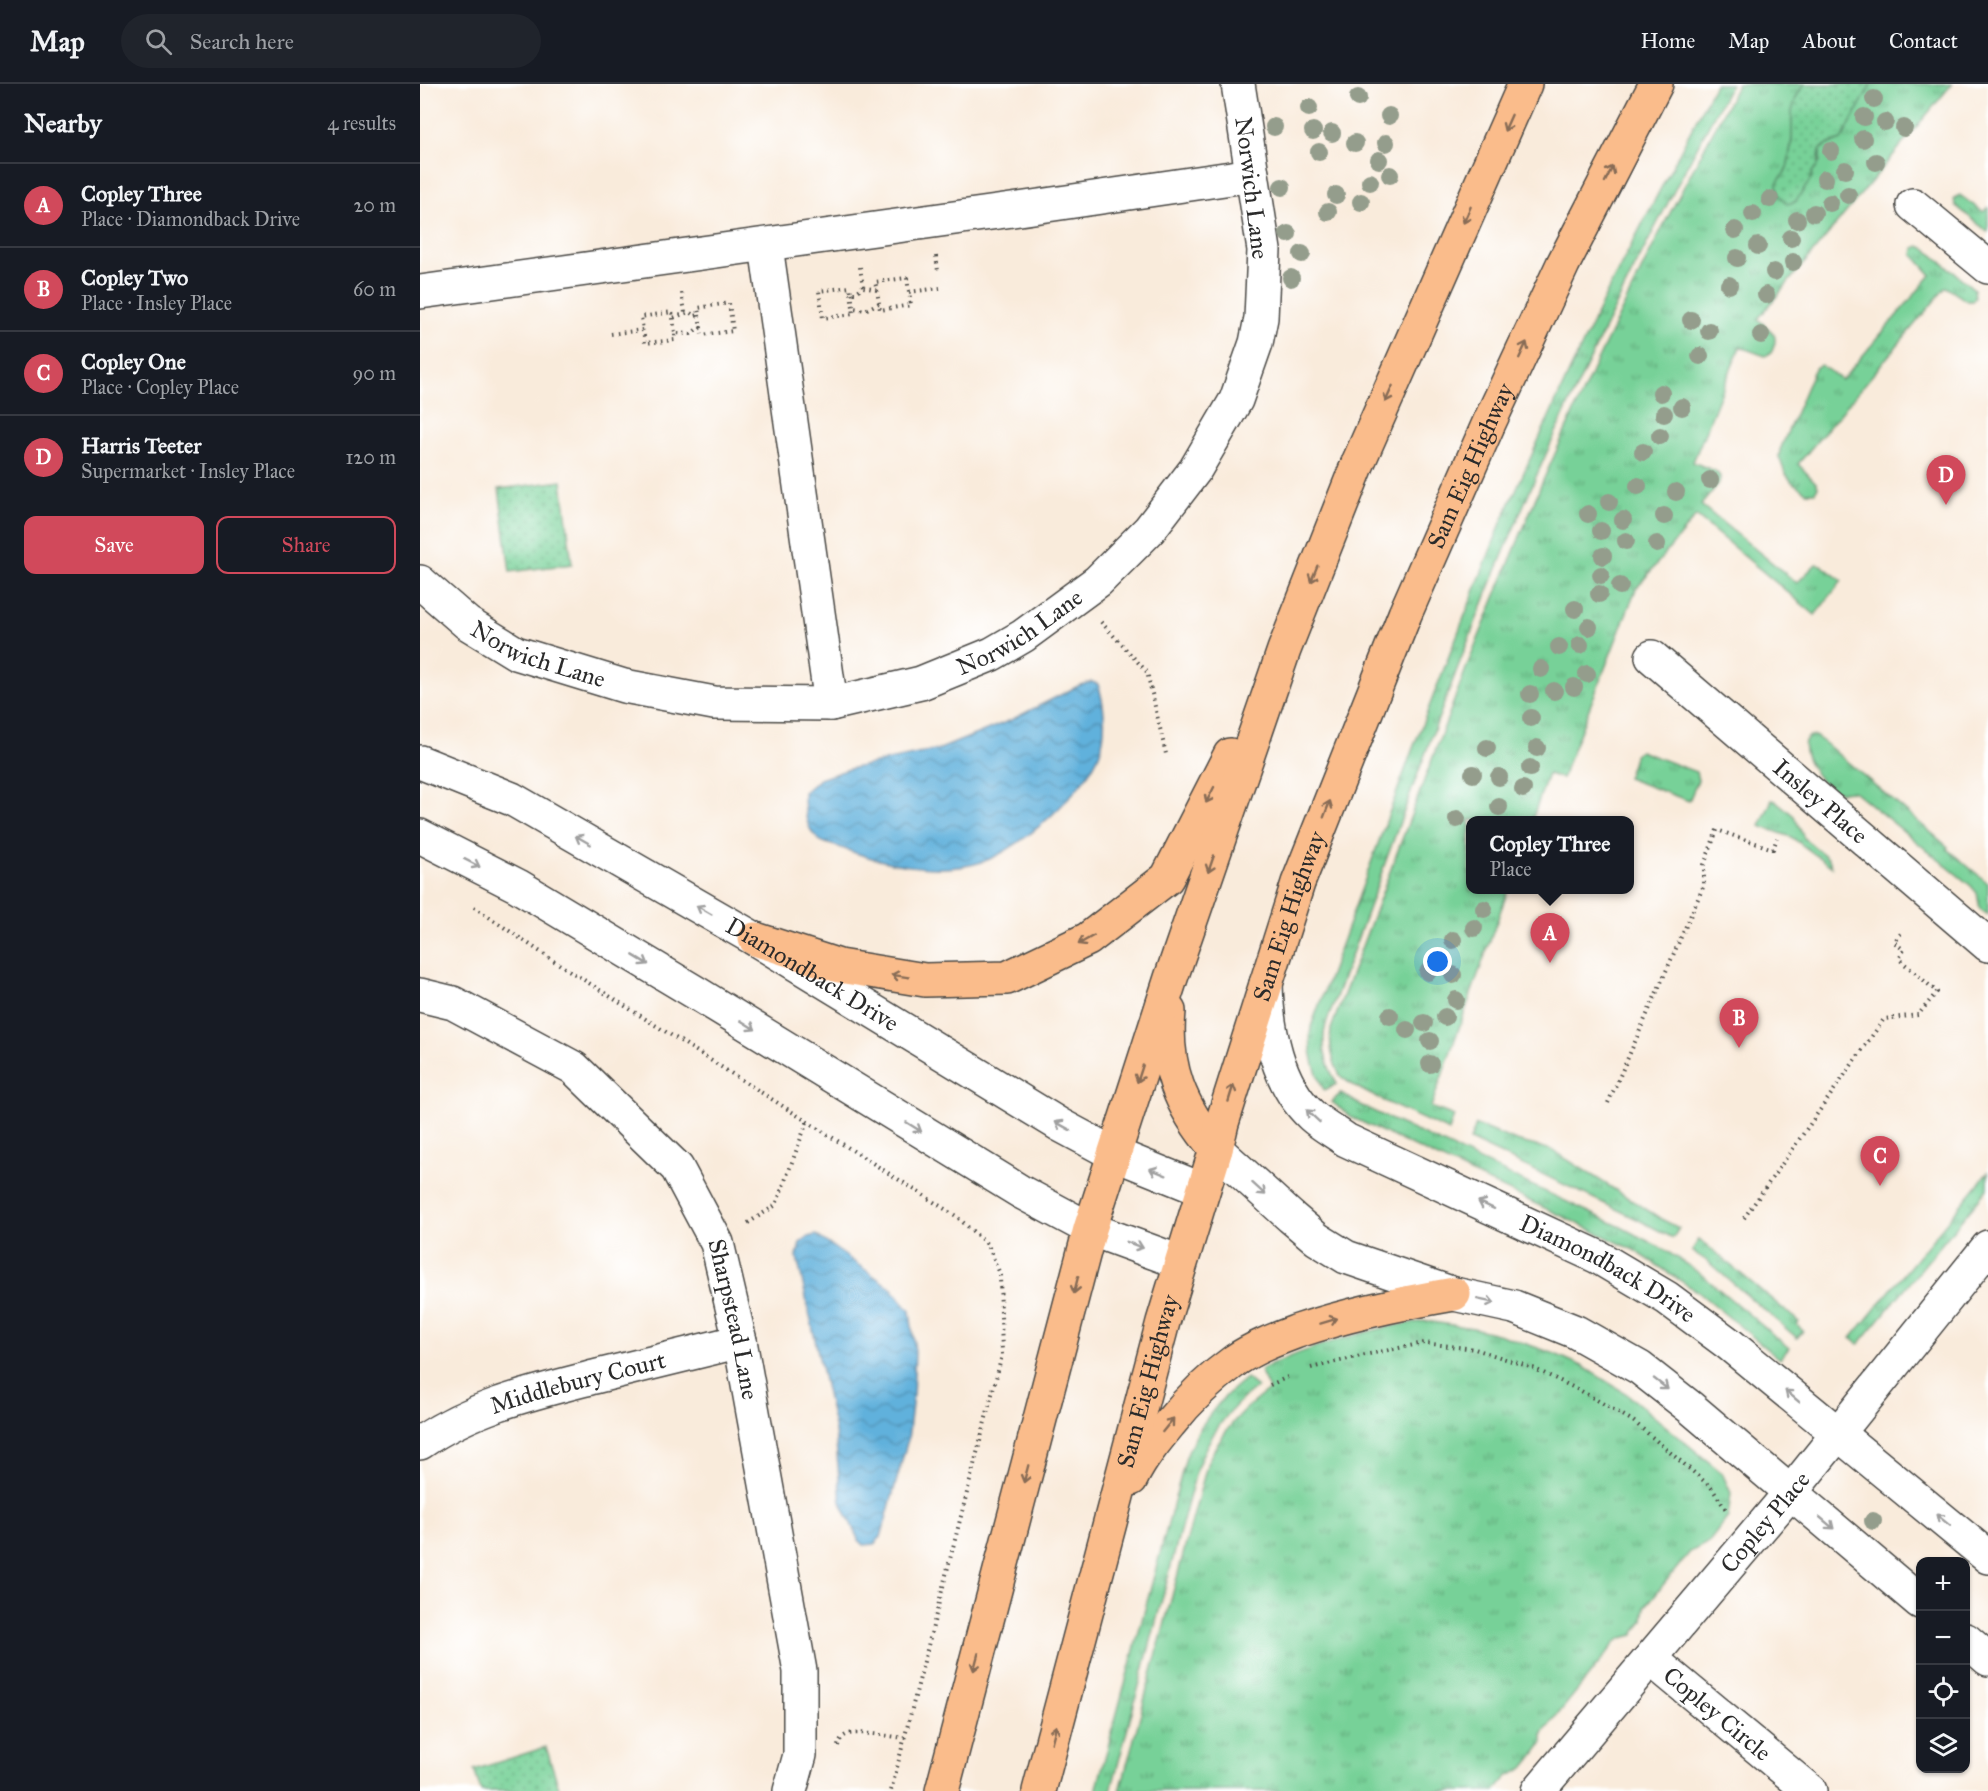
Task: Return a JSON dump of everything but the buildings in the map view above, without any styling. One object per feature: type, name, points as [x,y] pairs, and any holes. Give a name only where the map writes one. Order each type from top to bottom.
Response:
[{"type":"main road","points":[[942,1791],[1090,1228],[1171,978],[1284,650],[1358,463],[1525,84]]},
{"type":"main road","name":"Sam Eig Highway","points":[[1039,1791],[1180,1262],[1298,883],[1405,614],[1489,423],[1563,264],[1656,84]]},
{"type":"main road","points":[[1633,125],[1666,84]]},
{"type":"main road","points":[[755,939],[839,966],[925,980],[1007,978],[1088,939],[1167,878],[1284,650]]},
{"type":"main road","points":[[1171,978],[1168,1020],[1169,1048],[1174,1079],[1184,1104],[1198,1128],[1216,1149]]},
{"type":"main road","points":[[1107,1530],[1133,1475],[1153,1443],[1206,1384],[1238,1359],[1272,1341],[1328,1321],[1391,1305],[1454,1294]]},
{"type":"street","name":"Norwich Lane","points":[[420,582],[466,623],[516,653],[624,686],[714,703],[831,704],[921,683],[992,654],[1023,636],[1098,581],[1149,530],[1195,470],[1236,400],[1256,343],[1261,318],[1264,250],[1238,84]]},
{"type":"street","points":[[420,292],[766,246],[938,219],[1252,175]]},
{"type":"street","points":[[1913,205],[1988,267]]},
{"type":"street","points":[[766,246],[831,704]]},
{"type":"street","name":"Insley Place","points":[[1652,657],[1988,945]]},
{"type":"street","name":"Diamondback Drive","points":[[420,762],[512,800],[755,939],[1060,1125],[1114,1154],[1203,1190]]},
{"type":"street","points":[[420,836],[518,886],[1021,1192],[1090,1228],[1180,1262]]},
{"type":"street","name":"Diamondback Drive","points":[[1266,982],[1269,1027],[1280,1067],[1295,1095],[1311,1115],[1327,1128],[1346,1140],[1598,1257],[1667,1298],[1729,1344],[1988,1557]]},
{"type":"street","name":"Sharpstead Lane","points":[[420,995],[453,1003],[574,1068],[677,1168],[717,1244],[740,1341],[800,1671],[800,1755],[790,1791]]},
{"type":"street","points":[[1216,1149],[1317,1239],[1346,1257],[1454,1294],[1514,1307],[1576,1332],[1640,1368],[1691,1408],[1916,1599]]},
{"type":"street","name":"Copley Place","points":[[1538,1791],[1791,1492],[1988,1247]]},
{"type":"street","name":"Middlebury Court","points":[[420,1443],[465,1416],[524,1395],[740,1341]]},
{"type":"street","points":[[1970,1644],[1988,1659]]},
{"type":"street","name":"Copley Circle","points":[[1651,1659],[1796,1787]]},
{"type":"path","points":[[936,255],[938,271]]},
{"type":"path","points":[[860,265],[863,287]]},
{"type":"path","points":[[907,278],[911,305],[880,310],[877,290],[876,282],[907,278]]},
{"type":"path","points":[[850,287],[853,308],[854,314],[823,318],[819,291],[850,287]]},
{"type":"path","points":[[851,293],[863,287],[877,290]]},
{"type":"path","points":[[909,292],[940,288]]},
{"type":"path","points":[[682,290],[685,313]]},
{"type":"path","points":[[729,303],[733,331],[702,335],[699,315],[698,308],[729,303]]},
{"type":"path","points":[[853,308],[865,310],[879,303]]},
{"type":"path","points":[[672,312],[675,340],[645,344],[643,330],[641,317],[672,312]]},
{"type":"path","points":[[673,318],[685,313],[699,315]]},
{"type":"path","points":[[675,333],[691,334],[701,328]]},
{"type":"path","points":[[611,334],[643,330]]},
{"type":"path","points":[[1078,596],[1147,672],[1166,754]]},
{"type":"path","points":[[1608,1103],[1704,885],[1704,865],[1717,830],[1773,849],[1777,838]]},
{"type":"path","points":[[469,904],[551,959],[956,1216],[988,1245],[1000,1274],[1002,1355],[891,1791]]},
{"type":"path","points":[[1744,1218],[1884,1019],[1918,1015],[1937,992],[1899,959],[1904,950],[1894,942],[1902,932]]},
{"type":"path","points":[[717,1244],[776,1205],[807,1122]]},
{"type":"path","points":[[1305,1369],[1424,1343],[1475,1349],[1533,1368],[1581,1391],[1633,1421],[1711,1487],[1731,1516]]},
{"type":"path","points":[[1264,1388],[1294,1374]]},
{"type":"path","points":[[837,1751],[839,1742],[845,1735],[856,1732],[905,1738]]},
{"type":"green space","points":[[1715,84],[1731,84],[1651,236],[1575,391],[1500,560],[1474,626],[1326,1024],[1325,1055],[1337,1084],[1324,1090],[1313,1059],[1310,1043],[1311,1027],[1413,748],[1501,523],[1567,377],[1609,288]]},
{"type":"green space","points":[[1738,84],[1804,84],[1795,103],[1788,165],[1777,190],[1778,194],[1795,202],[1812,177],[1811,172],[1820,162],[1820,150],[1841,140],[1871,84],[1952,84],[1758,319],[1775,337],[1771,353],[1765,356],[1740,347],[1693,462],[1717,472],[1720,477],[1719,483],[1701,505],[1797,583],[1816,564],[1821,565],[1842,581],[1815,615],[1696,516],[1636,589],[1562,778],[1548,774],[1533,816],[1466,816],[1466,894],[1507,894],[1431,1107],[1454,1116],[1449,1131],[1346,1081],[1337,1070],[1333,1058],[1331,1029],[1467,666],[1541,485],[1595,365],[1661,230]]},
{"type":"green space","points":[[1804,84],[1871,84],[1841,140],[1826,145],[1820,150],[1818,166],[1812,172],[1810,181],[1795,202],[1787,204],[1778,194],[1777,183],[1788,164],[1792,142],[1792,111]]},
{"type":"green space","points":[[1960,195],[1983,212],[1988,207],[1988,232],[1955,205],[1954,198]]},
{"type":"green space","points":[[1919,246],[1926,249],[1974,289],[1975,298],[1967,301],[1946,287],[1798,464],[1818,487],[1815,492],[1806,492],[1792,482],[1785,473],[1779,457],[1813,372],[1821,365],[1842,380],[1931,275],[1913,255],[1914,248]]},
{"type":"green space","points":[[562,481],[572,564],[510,572],[499,489]]},
{"type":"green space","points":[[1810,736],[1815,736],[1825,743],[1988,883],[1988,915],[1980,909],[1977,893],[1971,886],[1855,792],[1836,791],[1824,783],[1813,770],[1806,755],[1805,741]]},
{"type":"green space","points":[[1640,751],[1696,772],[1698,780],[1689,801],[1627,778],[1635,755]]},
{"type":"green space","points":[[1772,800],[1794,816],[1804,838],[1829,859],[1832,867],[1791,837],[1760,826]]},
{"type":"green space","points":[[1341,1093],[1360,1105],[1621,1227],[1665,1250],[1702,1275],[1789,1348],[1780,1359],[1698,1292],[1634,1250],[1351,1117],[1332,1102]]},
{"type":"green space","points":[[1476,1125],[1516,1141],[1552,1150],[1679,1228],[1673,1238],[1470,1140]]},
{"type":"green space","points":[[1988,1172],[1988,1188],[1859,1344],[1851,1338]]},
{"type":"green space","points":[[1699,1239],[1799,1322],[1797,1325],[1803,1331],[1797,1338],[1707,1261],[1692,1251]]},
{"type":"green space","points":[[1425,1321],[1473,1328],[1501,1335],[1555,1354],[1582,1366],[1627,1394],[1722,1473],[1731,1493],[1728,1517],[1709,1542],[1690,1552],[1645,1607],[1643,1620],[1634,1635],[1616,1642],[1543,1733],[1543,1743],[1524,1768],[1507,1777],[1495,1791],[1120,1791],[1208,1461],[1234,1421],[1269,1390],[1260,1370],[1298,1353],[1341,1339]]},
{"type":"green space","points":[[1246,1378],[1257,1387],[1221,1423],[1197,1468],[1111,1791],[1096,1791],[1186,1457],[1211,1413]]},
{"type":"green space","points":[[546,1747],[560,1791],[481,1791],[474,1770]]},
{"type":"water","points":[[1092,682],[1098,684],[1104,718],[1102,744],[1093,767],[1067,800],[1033,832],[997,855],[965,866],[928,868],[910,866],[891,863],[825,843],[818,839],[810,829],[805,811],[804,792],[820,779],[849,769],[940,749],[1011,720],[1080,685]]},
{"type":"water","points":[[816,1235],[891,1288],[910,1311],[915,1352],[908,1439],[881,1537],[874,1544],[864,1545],[858,1539],[841,1502],[835,1431],[797,1257],[800,1243]]},
{"type":"place","name":"Harris Teeter","points":[[1946,505]]},
{"type":"place","name":"Copley Three","points":[[1550,963]]},
{"type":"place","name":"Copley Two","points":[[1739,1048]]},
{"type":"place","name":"Copley One","points":[[1880,1186]]}]
